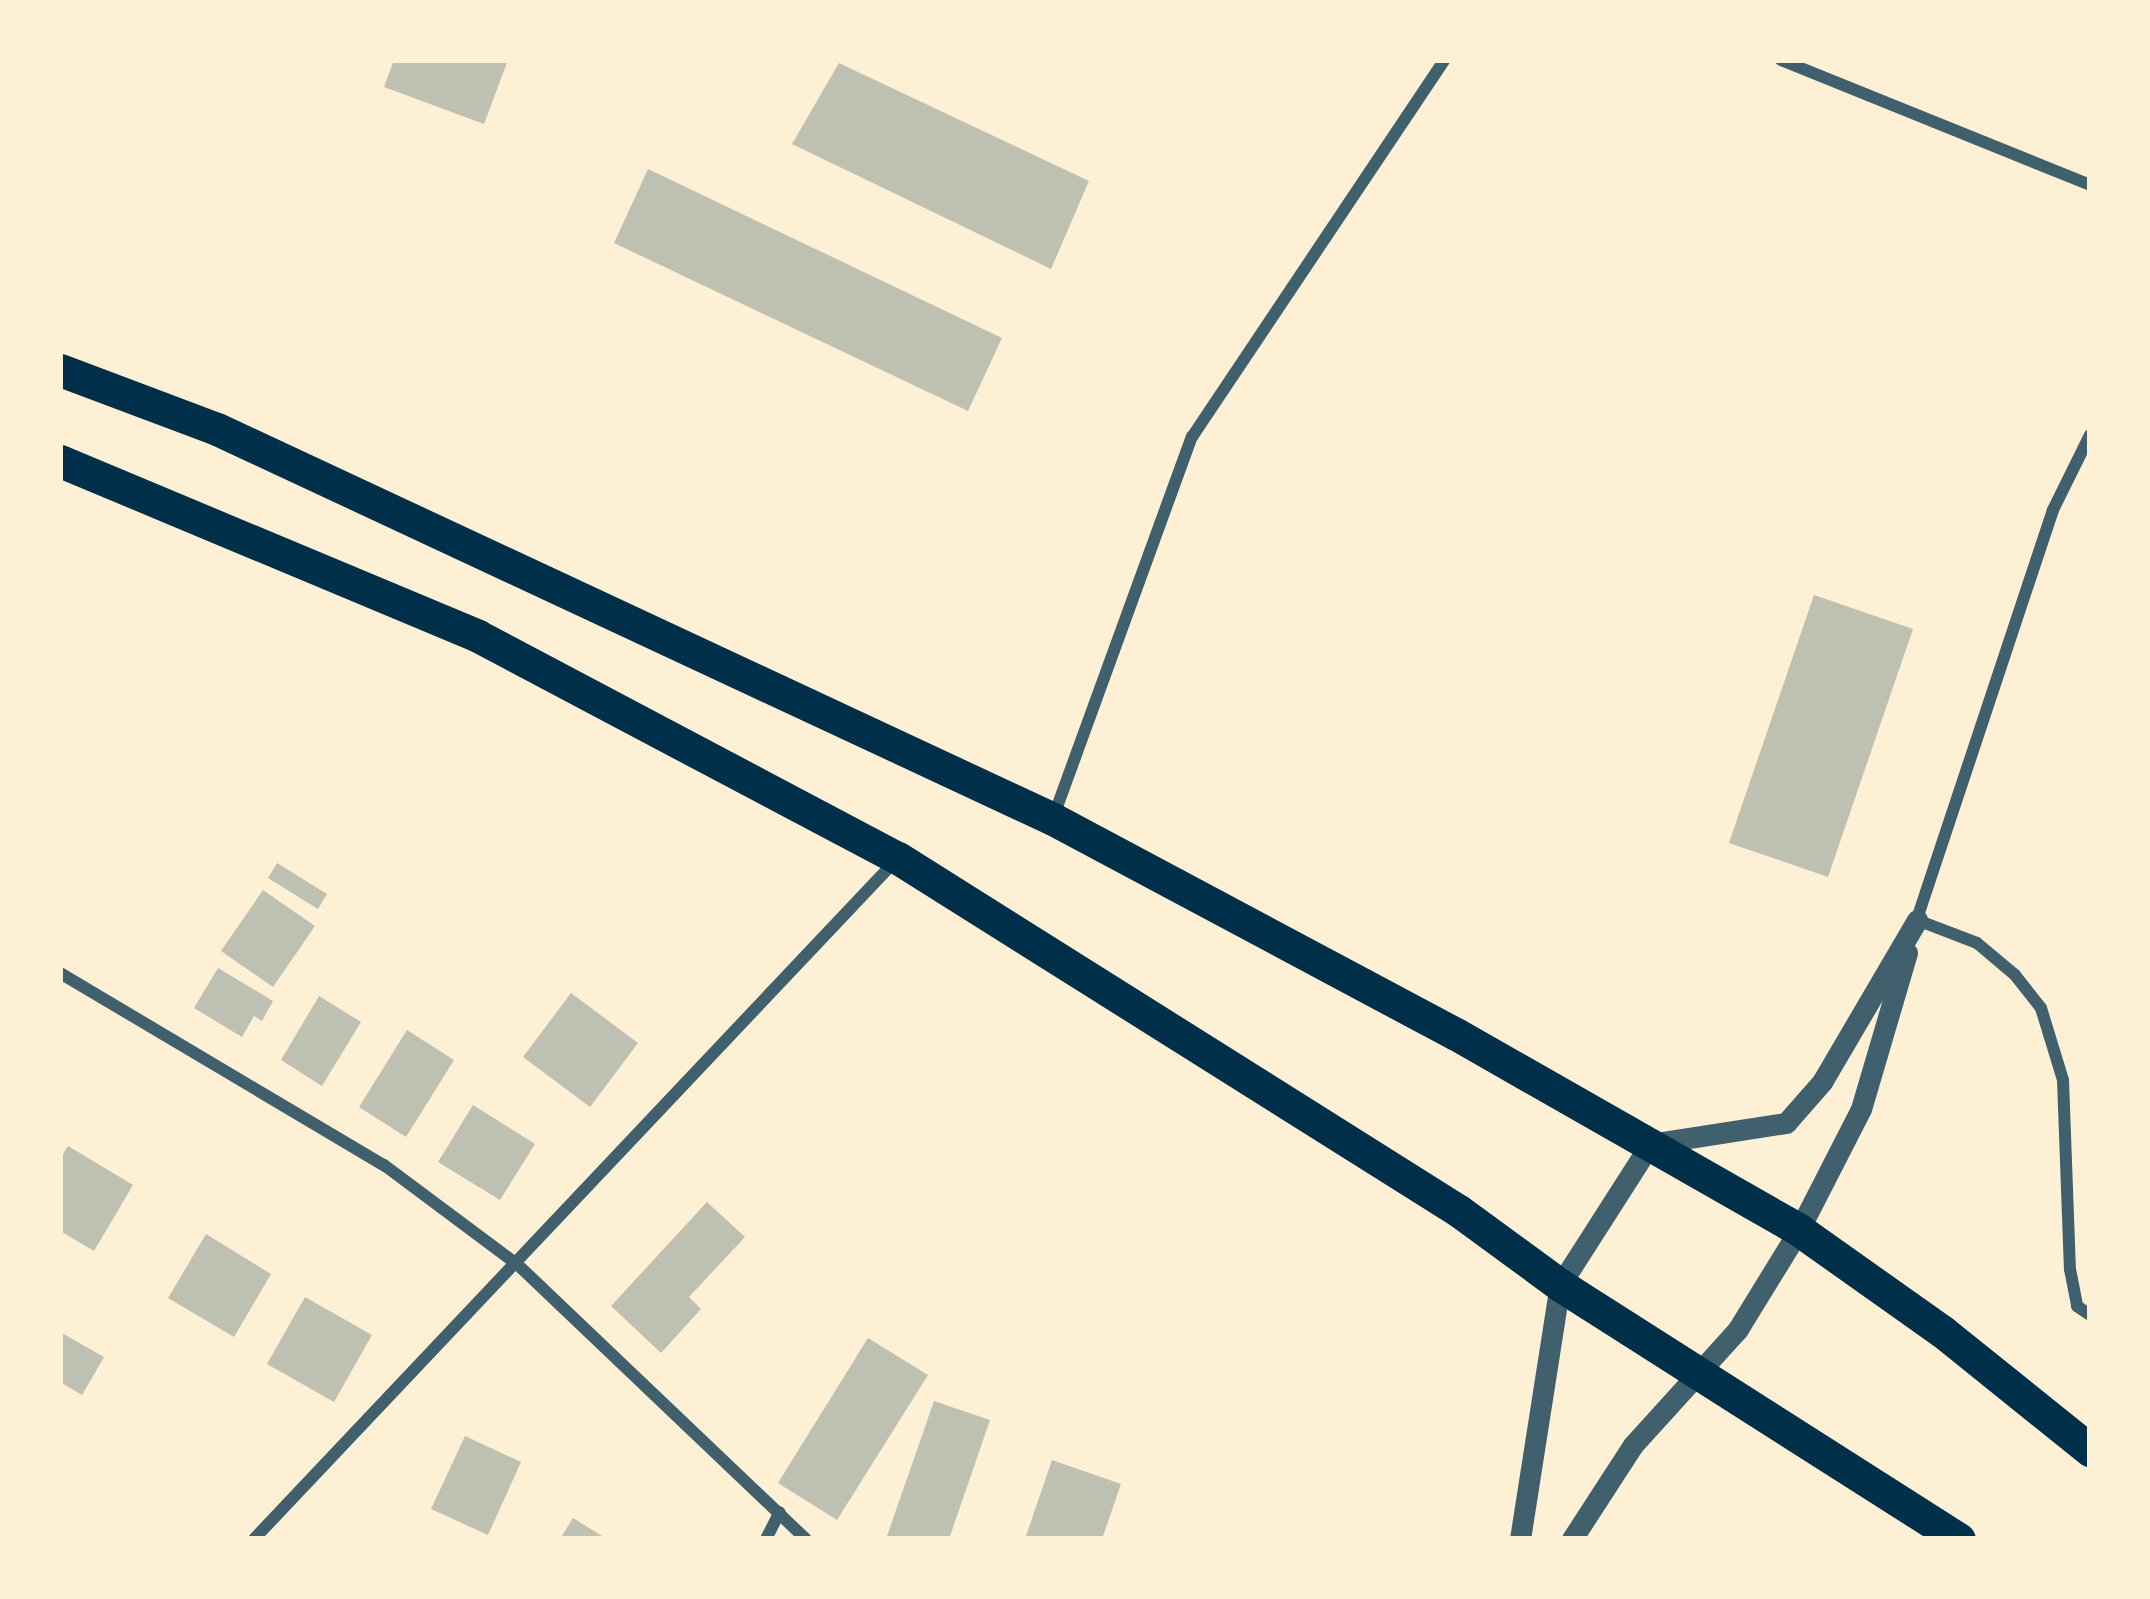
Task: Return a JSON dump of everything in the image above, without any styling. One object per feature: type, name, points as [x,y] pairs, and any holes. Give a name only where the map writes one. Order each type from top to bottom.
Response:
[{"type":"highway","points":[[60,370],[217,429],[1053,819],[1799,1230],[1943,1331],[2090,1450]]},
{"type":"highway","points":[[60,461],[478,636],[898,859],[1459,1210],[1560,1285],[1959,1539]]},
{"type":"street","points":[[1053,819],[1192,437],[1444,60]]},
{"type":"street","points":[[1781,60],[2090,185]]},
{"type":"street","points":[[1572,1539],[1633,1445],[1696,1369],[1738,1329],[1799,1230],[1861,1108],[1917,920],[2053,510],[2090,435]]},
{"type":"street","points":[[254,1539],[898,859]]},
{"type":"street","points":[[1520,1539],[1560,1285],[1650,1144],[1786,1123],[1822,1082],[1917,920]]},
{"type":"street","points":[[1917,920],[1977,943],[2015,975],[2042,1008],[2063,1080],[2070,1269],[2077,1306],[2090,1315]]},
{"type":"street","points":[[60,973],[384,1165],[517,1264],[806,1539]]},
{"type":"street","points":[[766,1539],[780,1512]]},
{"type":"building","points":[[394,60],[508,60],[484,124],[384,87]]},
{"type":"building","points":[[839,63],[1089,181],[1051,269],[792,144]]},
{"type":"building","points":[[648,169],[1002,338],[968,411],[614,243]]},
{"type":"building","points":[[1814,595],[1913,629],[1828,877],[1729,843]]},
{"type":"building","points":[[277,863],[327,894],[318,909],[268,878]]},
{"type":"building","points":[[263,890],[315,926],[273,987],[221,951]]},
{"type":"building","points":[[218,968],[273,1001],[262,1021],[254,1016],[242,1037],[194,1008]]},
{"type":"building","points":[[571,993],[638,1043],[590,1107],[523,1057]]},
{"type":"building","points":[[319,996],[361,1022],[322,1086],[281,1060]]},
{"type":"building","points":[[407,1030],[454,1060],[406,1137],[359,1107]]},
{"type":"building","points":[[473,1105],[535,1144],[500,1200],[438,1162]]},
{"type":"building","points":[[68,1146],[133,1185],[94,1251],[60,1231],[60,1159]]},
{"type":"building","points":[[707,1202],[745,1237],[689,1297],[701,1309],[661,1353],[611,1306]]},
{"type":"building","points":[[206,1234],[271,1274],[234,1337],[168,1298]]},
{"type":"building","points":[[305,1297],[372,1335],[334,1402],[267,1364]]},
{"type":"building","points":[[60,1332],[104,1357],[82,1395],[60,1382]]},
{"type":"building","points":[[868,1338],[928,1375],[837,1520],[778,1483]]},
{"type":"building","points":[[934,1401],[990,1420],[949,1539],[886,1539]]},
{"type":"building","points":[[465,1436],[521,1462],[488,1535],[431,1509]]},
{"type":"building","points":[[1052,1460],[1121,1484],[1102,1539],[1025,1539]]},
{"type":"building","points":[[573,1518],[607,1539],[560,1539]]}]
